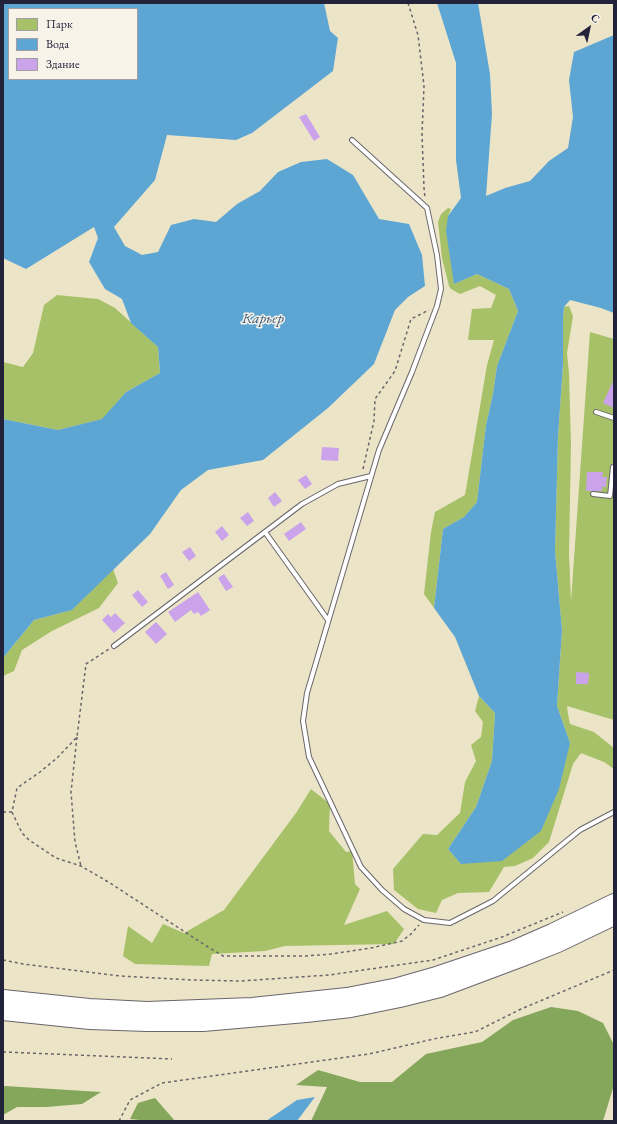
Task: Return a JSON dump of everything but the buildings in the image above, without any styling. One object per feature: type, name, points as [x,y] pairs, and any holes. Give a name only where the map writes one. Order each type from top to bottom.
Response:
[{"type":"highway","points":[[3,998],[89,1007],[148,1010],[252,1006],[347,996],[398,986],[433,976],[513,949],[614,902]]},
{"type":"highway","points":[[3,1012],[90,1021],[187,1023],[254,1019],[351,1009],[440,989],[533,954],[614,917]]},
{"type":"lane","points":[[352,140],[427,208],[437,255],[441,289],[437,306],[412,372],[379,450],[307,694],[303,721],[309,757],[362,867],[382,890],[404,909],[424,920],[450,923],[493,901],[580,830],[614,812]]},
{"type":"lane","points":[[596,412],[614,418]]},
{"type":"lane","points":[[593,494],[610,496],[614,467]]},
{"type":"lane","points":[[114,646],[302,504],[338,484],[371,476]]},
{"type":"lane","points":[[265,532],[328,620]]},
{"type":"path","points":[[408,3],[418,35],[424,86],[422,134],[424,188],[427,208]]},
{"type":"path","points":[[363,469],[374,421],[375,399],[395,372],[411,319],[437,306]]},
{"type":"path","points":[[81,866],[75,842],[71,792],[86,664],[114,646]]},
{"type":"path","points":[[77,737],[57,758],[17,788],[12,812],[22,833],[29,840],[56,858],[81,866],[110,883],[223,956],[306,956],[372,948],[402,941],[424,920]]},
{"type":"path","points":[[3,812],[12,812]]},
{"type":"path","points":[[3,960],[22,964],[120,976],[193,980],[241,981],[329,975],[432,960],[502,937],[567,910]]},
{"type":"path","points":[[119,1121],[130,1100],[162,1083],[369,1054],[438,1038],[475,1032],[521,1009],[614,970]]},
{"type":"path","points":[[3,1052],[172,1059]]},
{"type":"green space","points":[[448,208],[451,209],[448,216],[454,284],[477,274],[509,289],[518,311],[497,366],[486,425],[477,502],[464,517],[443,529],[434,608],[424,594],[431,532],[435,512],[465,495],[487,365],[494,340],[468,340],[472,309],[491,308],[496,295],[480,286],[460,294],[451,289],[449,286],[442,258],[438,222],[441,214]]},
{"type":"green space","points":[[57,295],[98,299],[115,308],[158,347],[160,373],[126,392],[103,419],[58,430],[3,419],[3,362],[23,367],[33,353],[44,305]]},
{"type":"green space","points":[[569,306],[573,316],[567,353],[571,444],[569,554],[571,601],[590,332],[614,339],[614,720],[567,706],[570,724],[594,732],[614,748],[614,769],[604,762],[581,753],[573,764],[549,842],[533,858],[515,866],[504,867],[489,892],[458,893],[442,900],[436,913],[418,909],[394,890],[393,869],[423,834],[437,835],[460,813],[465,782],[476,761],[471,745],[481,737],[483,722],[475,711],[479,696],[495,713],[492,761],[476,807],[448,849],[461,864],[570,743],[557,706],[562,630],[555,551],[558,436],[563,365],[563,319],[564,307]]},
{"type":"green space","points":[[113,569],[118,583],[99,608],[52,631],[22,650],[14,671],[3,676],[3,658],[34,620],[72,610]]},
{"type":"green space","points":[[311,789],[330,804],[329,831],[346,852],[352,851],[355,884],[360,889],[344,925],[387,911],[404,929],[394,944],[285,946],[265,951],[212,954],[209,966],[135,964],[123,956],[128,926],[152,943],[163,924],[184,933],[224,910],[296,813]]},
{"type":"green space","points":[[551,1007],[578,1011],[603,1023],[614,1045],[614,1085],[603,1121],[311,1121],[327,1087],[296,1085],[318,1070],[360,1082],[392,1082],[426,1054],[482,1042],[513,1020]]},
{"type":"green space","points":[[3,1087],[101,1092],[82,1104],[46,1107],[17,1107],[3,1115]]},
{"type":"green space","points":[[155,1098],[175,1121],[130,1119],[138,1103]]},
{"type":"water","name":"Карьер","points":[[3,3],[324,3],[330,31],[338,38],[333,71],[252,133],[236,140],[167,135],[155,180],[114,227],[125,246],[142,255],[158,252],[171,225],[194,219],[216,222],[237,204],[260,191],[278,172],[301,162],[327,159],[353,175],[379,219],[409,224],[422,255],[425,286],[408,297],[395,310],[374,364],[328,408],[263,460],[208,470],[181,490],[150,534],[72,610],[34,620],[3,658],[3,419],[58,430],[102,419],[126,392],[160,373],[158,347],[131,323],[122,299],[105,289],[89,262],[98,238],[94,227],[26,269],[3,258]]},
{"type":"water","points":[[437,3],[478,3],[490,74],[492,114],[486,196],[505,188],[530,181],[549,161],[568,148],[573,117],[569,80],[574,52],[614,35],[614,313],[570,300],[564,307],[563,319],[563,365],[558,436],[555,551],[562,630],[557,706],[570,743],[559,789],[541,831],[502,861],[461,864],[448,849],[476,807],[492,761],[495,713],[479,696],[455,637],[434,608],[443,529],[464,517],[477,502],[486,425],[497,366],[518,311],[509,289],[477,274],[454,284],[446,231],[448,216],[461,198],[456,160],[456,63]]},
{"type":"water","points":[[315,1097],[297,1121],[266,1121],[297,1100]]}]
